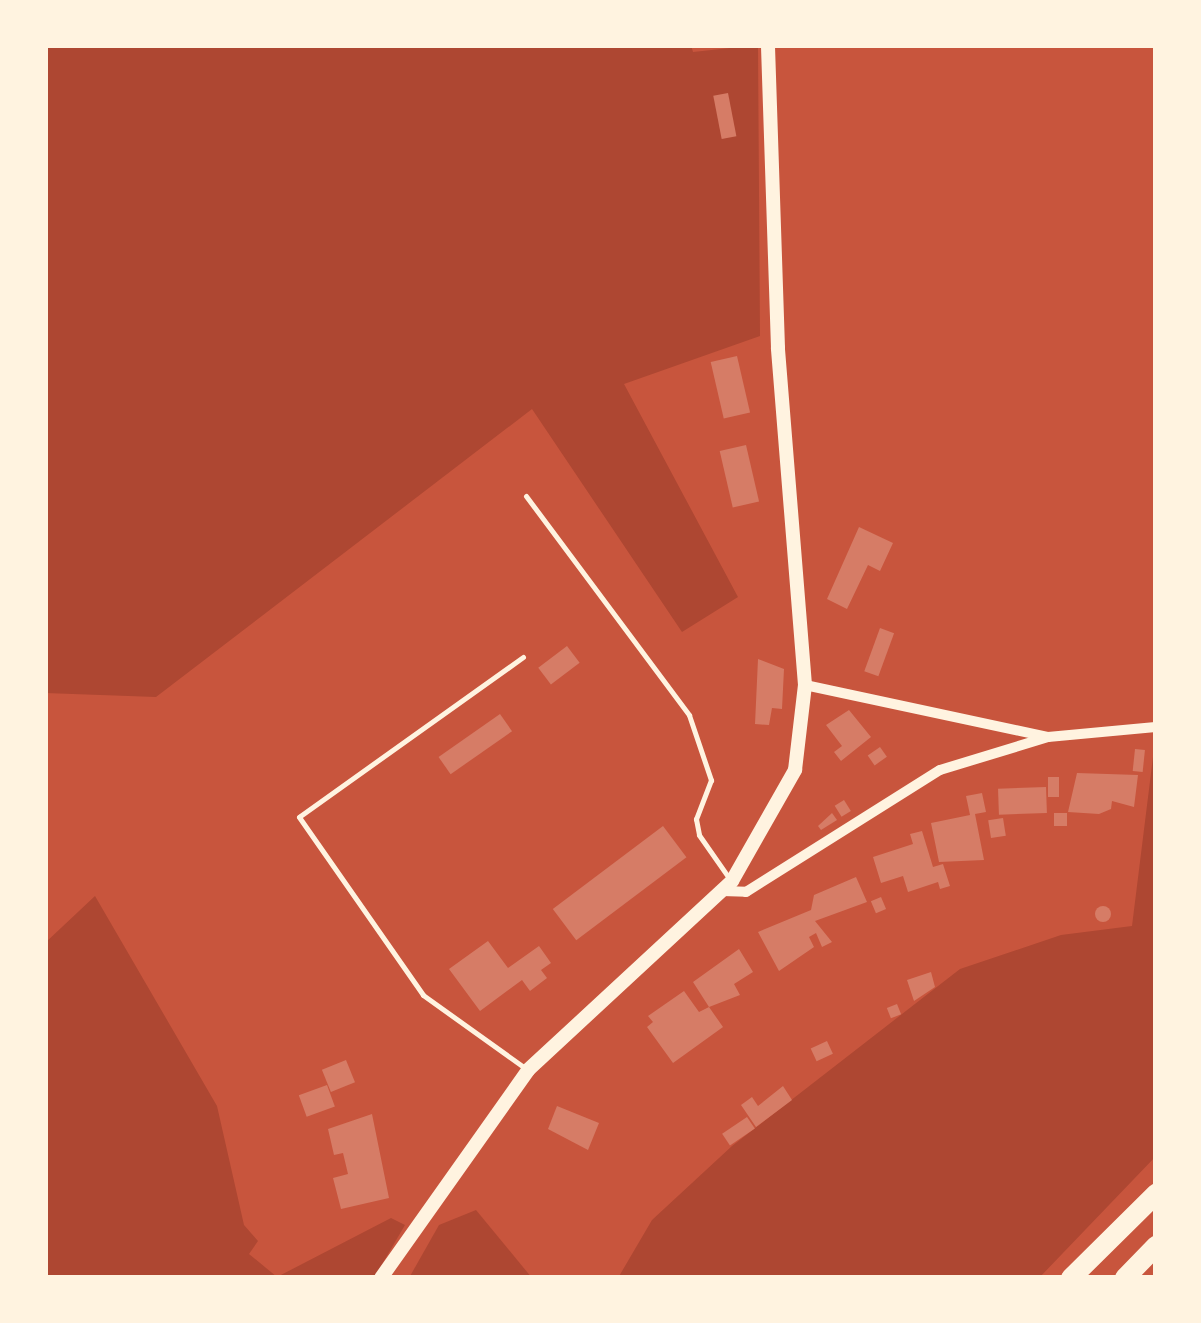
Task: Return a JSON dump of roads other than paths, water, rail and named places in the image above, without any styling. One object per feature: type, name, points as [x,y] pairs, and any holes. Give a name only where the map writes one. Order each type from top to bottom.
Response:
[{"type":"highway","points":[[1071,1278],[1156,1194]]},
{"type":"highway","points":[[1124,1278],[1156,1246]]},
{"type":"street","points":[[381,1278],[528,1070],[727,886],[795,770],[805,685],[778,348],[768,45]]},
{"type":"street","points":[[805,685],[1048,737]]},
{"type":"street","points":[[727,886],[746,892],[940,770],[1048,737],[1156,727]]},
{"type":"lane","points":[[526,496],[689,715],[710,780],[696,818],[699,835],[727,886]]},
{"type":"lane","points":[[523,657],[299,817],[422,995],[528,1070]]}]
